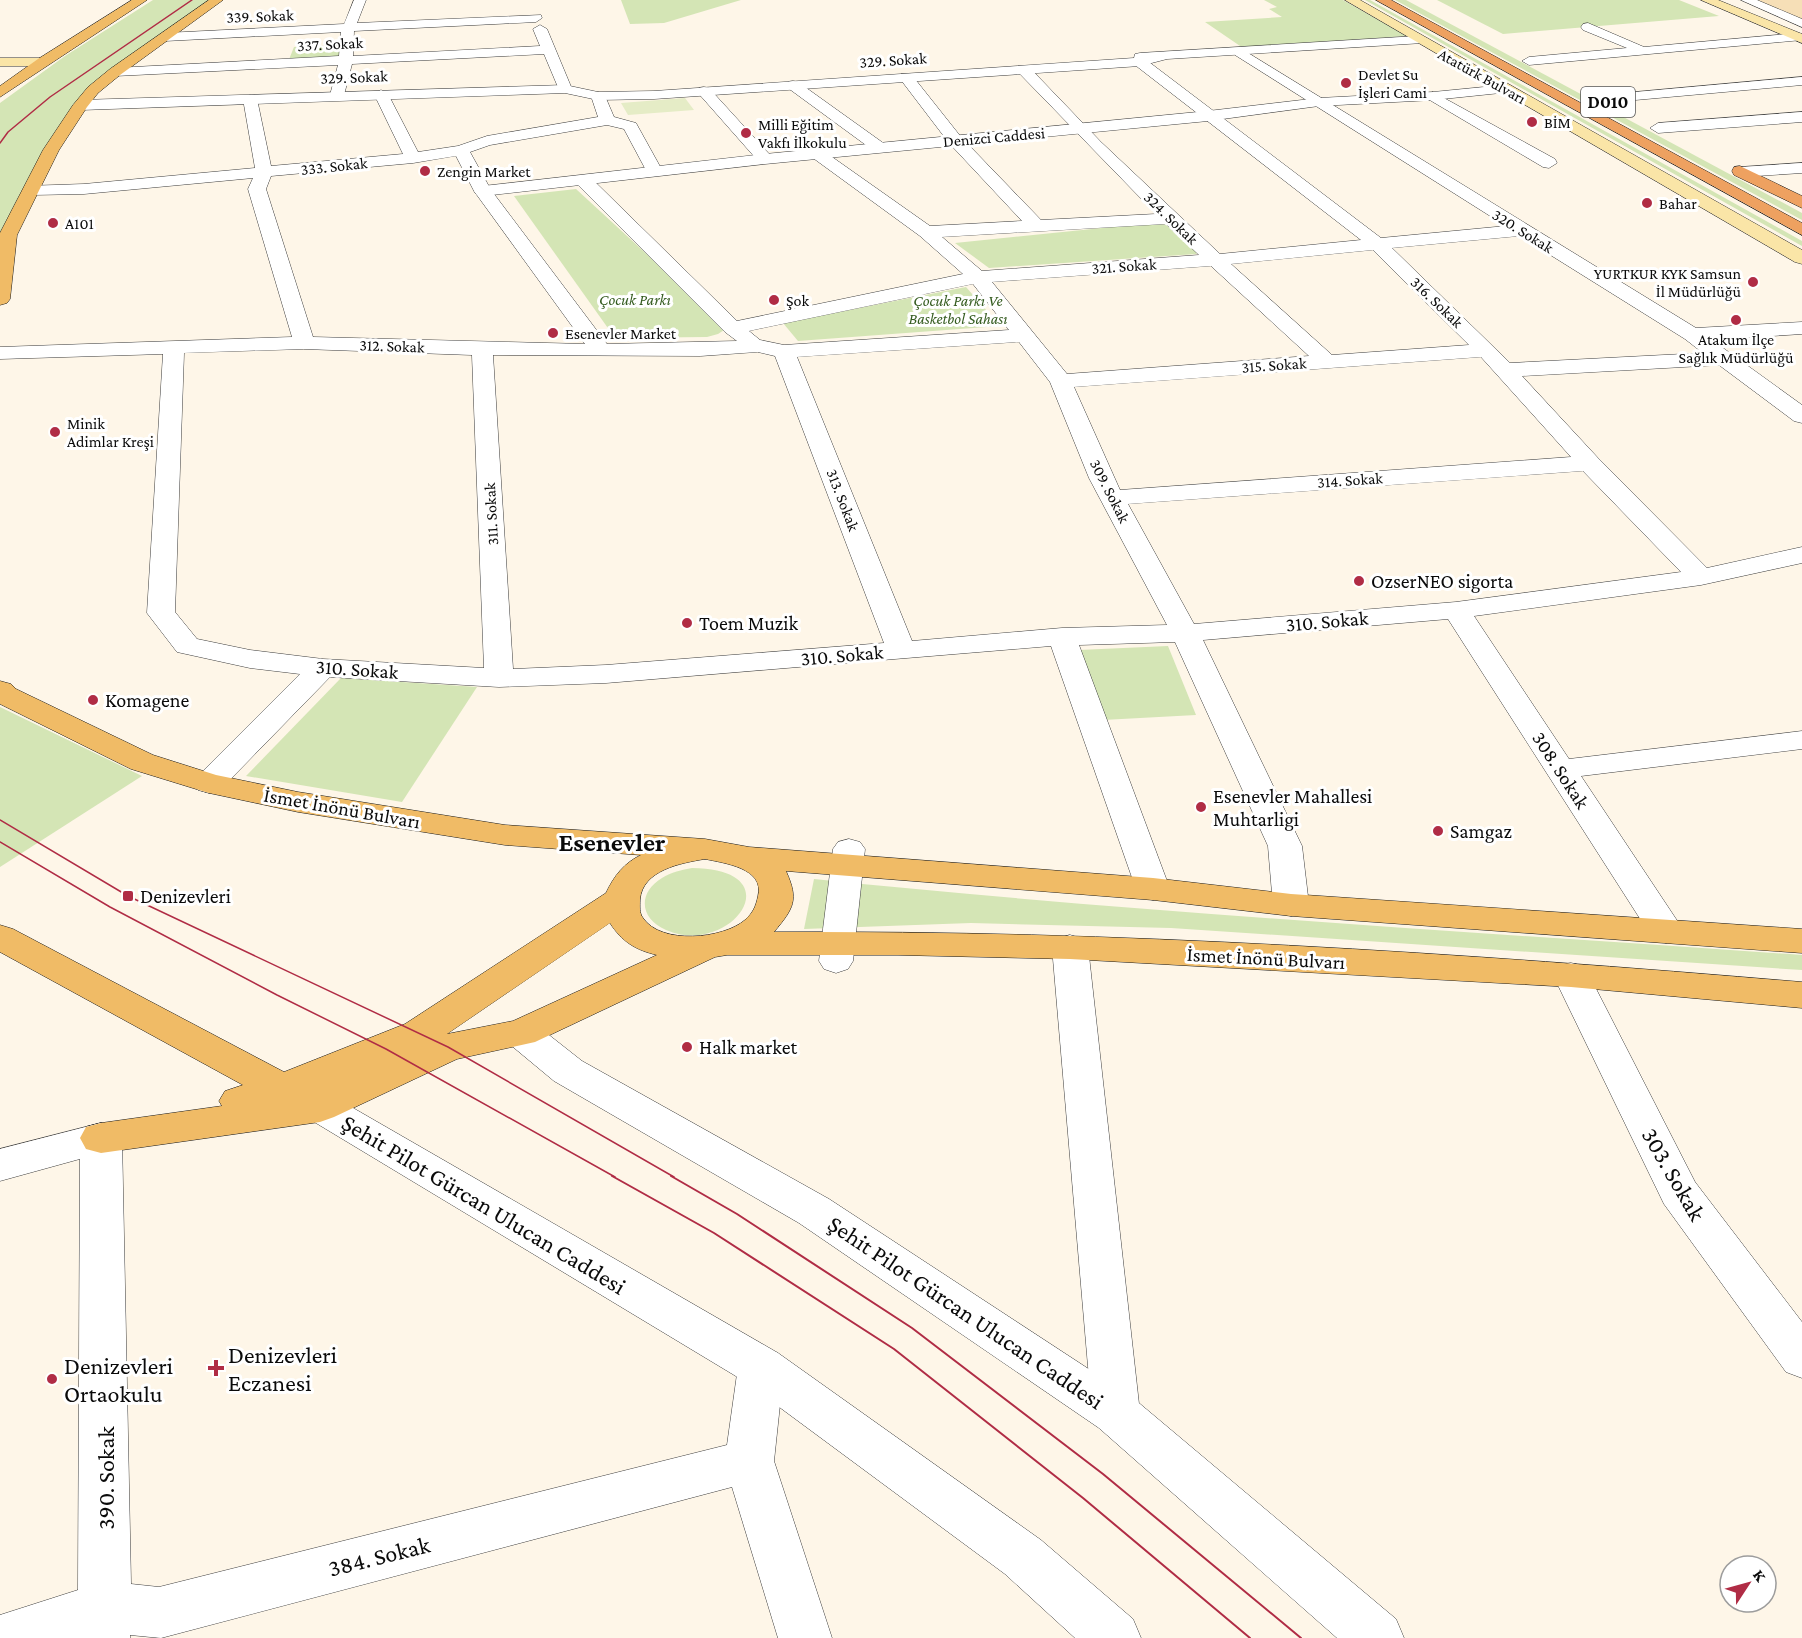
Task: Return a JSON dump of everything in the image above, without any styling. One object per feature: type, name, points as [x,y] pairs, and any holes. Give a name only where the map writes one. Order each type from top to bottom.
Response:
[{"type":"highway","name":"Atatürk Bulvarı","points":[[1382,0],[1802,230]]},
{"type":"highway","name":"Atatürk Bulvarı","points":[[1524,58],[1556,74]]},
{"type":"highway","name":"D010","points":[[1598,96],[1630,113]]},
{"type":"highway","name":"D010","points":[[1654,125],[1679,139]]},
{"type":"highway","points":[[1736,169],[1802,203]]},
{"type":"main road","points":[[0,93],[43,62],[141,0]]},
{"type":"main road","points":[[0,299],[8,235],[51,150],[81,105],[93,90],[115,72],[217,0]]},
{"type":"main road","name":"Atatürk Bulvarı","points":[[1351,0],[1802,258]]},
{"type":"main road","points":[[1707,0],[1800,33]]},
{"type":"main road","points":[[0,62],[43,62]]},
{"type":"main road","name":"İsmet İnönü Bulvarı","points":[[0,690],[5,695],[142,762],[209,783],[298,802],[505,835],[705,849]]},
{"type":"main road","points":[[101,1138],[301,1098],[448,1047],[521,1033],[758,929],[766,923],[776,908],[778,893],[774,879],[763,866],[747,857],[727,851],[705,849],[675,853],[649,864],[630,880],[621,899],[419,1034],[301,1098]]},
{"type":"main road","points":[[747,857],[849,857],[1291,905],[1802,941]]},
{"type":"main road","points":[[621,899],[623,915],[633,930],[651,942],[675,948],[715,946]]},
{"type":"main road","points":[[0,937],[301,1098]]},
{"type":"main road","name":"İsmet İnönü Bulvarı","points":[[715,946],[837,952],[1070,947],[1570,975],[1802,995]]},
{"type":"street","points":[[337,95],[346,62],[348,29],[360,0]]},
{"type":"street","points":[[528,0],[565,89]]},
{"type":"street","points":[[1747,0],[1800,33]]},
{"type":"street","name":"339. Sokak","points":[[165,37],[536,18]]},
{"type":"street","points":[[1588,27],[1676,64]]},
{"type":"street","points":[[1524,58],[1643,50],[1800,33]]},
{"type":"street","name":"329. Sokak","points":[[627,94],[675,87],[1418,40]]},
{"type":"street","name":"337. Sokak","points":[[115,72],[547,50]]},
{"type":"street","name":"320. Sokak","points":[[1240,52],[1692,335],[1802,416]]},
{"type":"street","name":"329. Sokak","points":[[81,105],[565,89],[598,96],[1140,62],[1162,57]]},
{"type":"street","name":"316. Sokak","points":[[1140,62],[1376,243],[1486,350],[1589,463],[1701,577]]},
{"type":"street","name":"324. Sokak","points":[[1023,69],[1078,129],[1215,260],[1326,361]]},
{"type":"street","points":[[906,77],[955,140],[1037,226]]},
{"type":"street","points":[[1709,78],[1731,87]]},
{"type":"street","points":[[1598,96],[1802,81]]},
{"type":"street","points":[[793,85],[880,148]]},
{"type":"street","name":"Denizci Caddesi","points":[[483,191],[654,170],[1208,116],[1318,102],[1433,96],[1505,89]]},
{"type":"street","points":[[704,91],[765,159]]},
{"type":"street","points":[[381,94],[413,158]]},
{"type":"street","points":[[598,96],[607,120],[630,126],[654,170]]},
{"type":"street","points":[[1433,96],[1549,163]]},
{"type":"street","points":[[249,99],[264,173],[257,189],[304,343]]},
{"type":"street","points":[[1654,125],[1802,117]]},
{"type":"street","name":"333. Sokak","points":[[32,190],[84,189],[413,158],[461,150],[487,141],[607,120]]},
{"type":"street","points":[[461,150],[483,191],[601,350]]},
{"type":"street","name":"309. Sokak","points":[[819,155],[926,232],[978,277],[1026,334],[1061,381],[1101,478],[1185,633],[1285,846],[1291,905]]},
{"type":"street","points":[[1736,169],[1802,168]]},
{"type":"street","points":[[583,180],[732,328],[758,346]]},
{"type":"street","points":[[926,232],[1171,218]]},
{"type":"street","name":"321. Sokak","points":[[732,328],[978,277],[1215,260],[1521,230]]},
{"type":"street","points":[[1692,335],[1802,328]]},
{"type":"street","name":"312. Sokak","points":[[0,353],[304,343],[482,349],[601,350],[700,350],[758,346],[784,351],[1026,334]]},
{"type":"street","name":"310. Sokak","points":[[174,346],[161,613],[187,646],[250,659],[323,668],[499,678],[606,674],[1062,637],[1185,633],[1456,609],[1701,577],[1802,555]]},
{"type":"street","name":"311. Sokak","points":[[482,349],[499,678]]},
{"type":"street","name":"315. Sokak","points":[[1061,381],[1486,350]]},
{"type":"street","name":"313. Sokak","points":[[784,351],[902,650]]},
{"type":"street","points":[[1503,370],[1592,367],[1725,358]]},
{"type":"street","name":"314. Sokak","points":[[1112,498],[1589,463]]},
{"type":"street","name":"308. Sokak","points":[[1456,609],[1666,931]]},
{"type":"street","points":[[1062,637],[1152,889]]},
{"type":"street","points":[[209,783],[323,668]]},
{"type":"street","points":[[1561,769],[1802,740]]},
{"type":"street","points":[[837,952],[849,857]]},
{"type":"street","points":[[1070,947],[1116,1413]]},
{"type":"street","name":"303. Sokak","points":[[1570,975],[1679,1192],[1802,1359]]},
{"type":"street","name":"Şehit Pilot Gürcan Ulucan Caddesi","points":[[521,1033],[568,1071],[814,1211],[1116,1413],[1377,1638]]},
{"type":"street","name":"Şehit Pilot Gürcan Ulucan Caddesi","points":[[301,1098],[761,1367],[1023,1557],[1114,1638]]},
{"type":"street","points":[[0,1165],[101,1138]]},
{"type":"street","name":"390. Sokak","points":[[101,1138],[105,1550],[103,1622]]},
{"type":"street","points":[[761,1367],[749,1461],[805,1638]]},
{"type":"street","name":"384. Sokak","points":[[9,1638],[159,1613],[749,1461]]},
{"type":"green space","points":[[153,0],[212,0],[87,92],[0,245],[0,103],[65,56]]},
{"type":"green space","points":[[621,0],[741,0],[664,23],[630,24]]},
{"type":"green space","points":[[1264,0],[1343,0],[1407,36],[1243,48],[1205,22],[1282,17],[1269,9],[1277,7]]},
{"type":"green space","points":[[1365,0],[1370,0],[1802,241],[1802,246]]},
{"type":"green space","points":[[1395,0],[1406,0],[1802,213],[1802,220]]},
{"type":"green space","points":[[1437,0],[1679,0],[1719,16],[1503,34]]},
{"type":"green space","points":[[342,45],[337,60],[288,62],[294,47]]},
{"type":"green space","points":[[685,98],[694,110],[628,115],[621,103]]},
{"type":"green space","name":"Çocuk Parkı","points":[[576,189],[727,328],[707,337],[615,338],[514,196]]},
{"type":"green space","points":[[1151,223],[1170,225],[1198,251],[1196,254],[989,268],[955,243]]},
{"type":"green space","name":"Çocuk Parkı Ve Basketbol Sahası","points":[[966,287],[1000,326],[798,341],[783,323]]},
{"type":"green space","points":[[1168,646],[1196,715],[1103,720],[1079,650]]},
{"type":"green space","points":[[341,678],[477,687],[402,802],[246,776]]},
{"type":"green space","points":[[0,707],[142,776],[0,867]]},
{"type":"green space","points":[[692,868],[723,872],[741,882],[746,895],[742,910],[730,923],[712,932],[690,935],[666,930],[657,925],[647,913],[645,898],[648,891],[662,878]]},
{"type":"green space","points":[[814,879],[1184,912],[1802,955],[1802,970],[1171,928],[971,923],[804,929]]},
{"type":"sand","points":[[1757,0],[1802,0],[1802,20]]},
{"type":"tram line","points":[[0,143],[8,132],[50,97],[192,0]]},
{"type":"tram line","points":[[0,820],[128,896],[448,1047],[674,1177]]},
{"type":"tram line","points":[[0,842],[110,907],[277,995],[386,1049],[615,1177]]},
{"type":"tram line","points":[[612,1176],[714,1233],[894,1349],[1083,1498],[1250,1638]]},
{"type":"tram line","points":[[671,1176],[737,1214],[912,1328],[1103,1474],[1301,1638]]},
{"type":"place","name":"Devlet Su İşleri Cami","points":[[1346,83]]},
{"type":"place","name":"BİM","points":[[1532,122]]},
{"type":"place","name":"Milli Eğitim Vakfı İlkokulu","points":[[746,133]]},
{"type":"place","name":"Zengin Market","points":[[425,171]]},
{"type":"place","name":"Bahar","points":[[1647,203]]},
{"type":"place","name":"A101","points":[[53,223]]},
{"type":"place","name":"YURTKUR KYK Samsun İl Müdürlüğü","points":[[1753,282]]},
{"type":"place","name":"Şok","points":[[774,300]]},
{"type":"place","name":"Atakum İlçe Sağlık Müdürlüğü","points":[[1736,320]]},
{"type":"place","name":"Esenevler Market","points":[[553,333]]},
{"type":"place","name":"Minik Adimlar Kreşi","points":[[55,432]]},
{"type":"place","name":"OzserNEO sigorta","points":[[1359,581]]},
{"type":"place","name":"Toem Muzik","points":[[687,623]]},
{"type":"place","name":"Komagene","points":[[93,700]]},
{"type":"place","name":"Esenevler Mahallesi Muhtarligi","points":[[1201,807]]},
{"type":"place","name":"Samgaz","points":[[1438,831]]},
{"type":"place","name":"Denizevleri","points":[[128,896]]},
{"type":"place","name":"Halk market","points":[[687,1047]]},
{"type":"place","name":"Denizevleri Eczanesi","points":[[216,1368]]},
{"type":"place","name":"Denizevleri Ortaokulu","points":[[52,1379]]},
{"type":"district","name":"Esenevler","points":[[612,842]]}]
